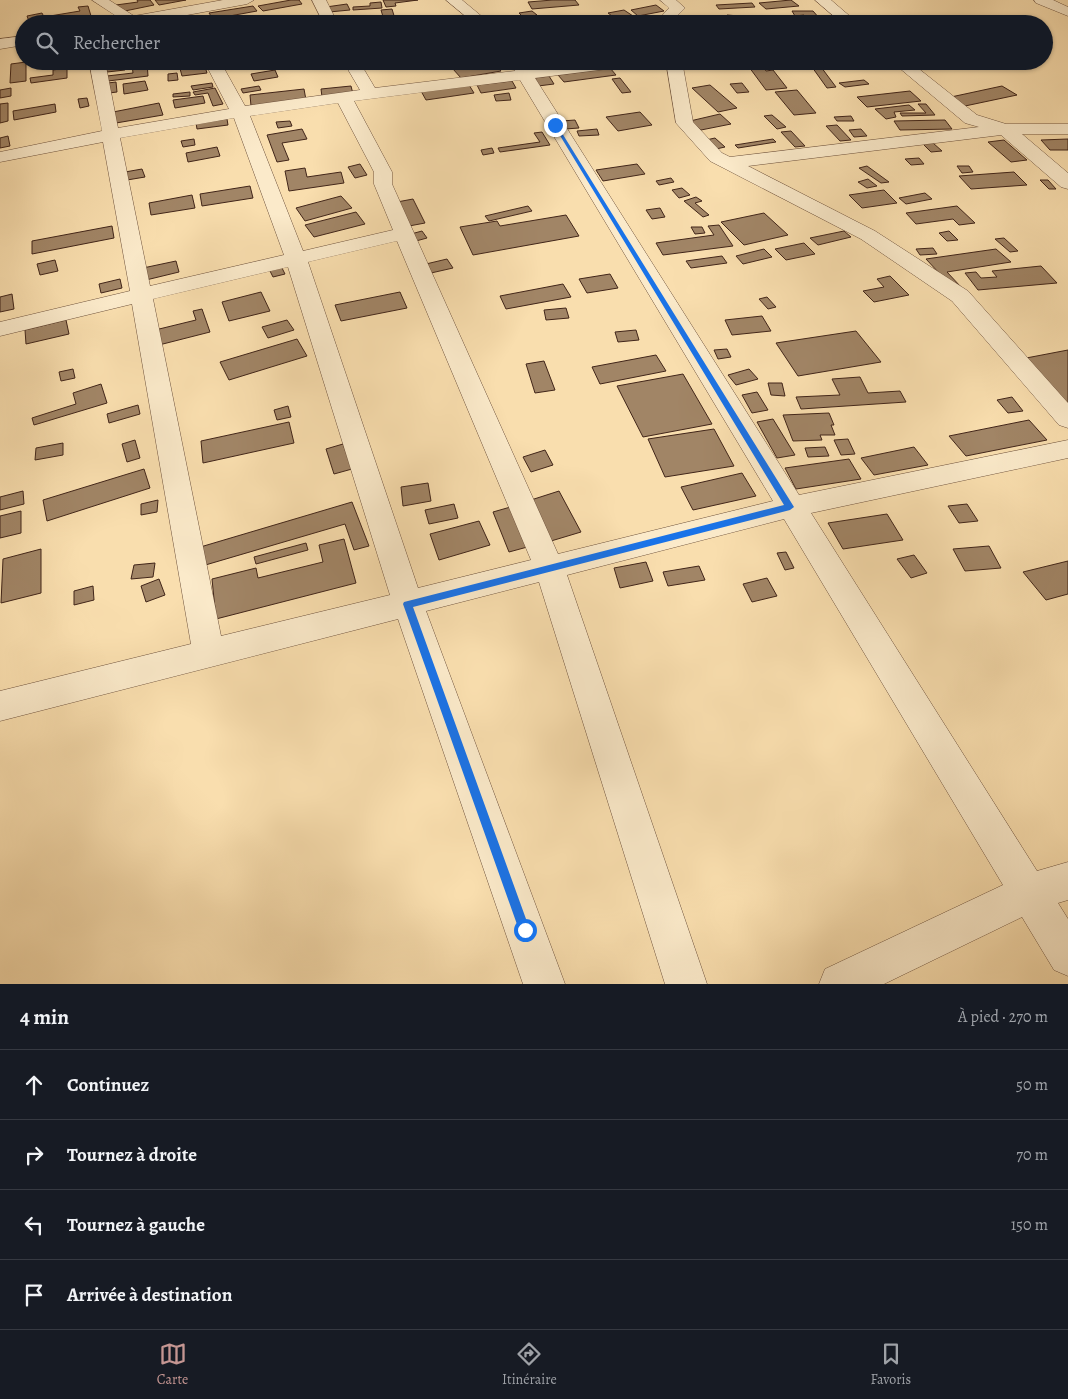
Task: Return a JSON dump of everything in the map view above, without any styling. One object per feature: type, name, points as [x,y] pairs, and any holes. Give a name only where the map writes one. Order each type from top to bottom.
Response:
[{"type":"street","points":[[99,0],[123,15]]},
{"type":"street","points":[[195,15],[247,0]]},
{"type":"street","points":[[319,0],[326,15]]},
{"type":"street","points":[[453,0],[472,15]]},
{"type":"street","points":[[667,0],[678,8],[670,15]]},
{"type":"street","points":[[822,0],[841,15]]},
{"type":"street","points":[[1041,0],[1068,12]]},
{"type":"street","points":[[1060,0],[1068,7]]},
{"type":"street","points":[[0,44],[15,42]]},
{"type":"street","points":[[100,70],[209,654]]},
{"type":"street","points":[[217,70],[240,113],[296,259],[408,604],[544,984]]},
{"type":"street","points":[[353,70],[357,96],[383,172],[383,184],[550,569],[686,984]]},
{"type":"street","points":[[0,156],[111,134],[357,96],[509,70]]},
{"type":"street","points":[[522,70],[1068,956]]},
{"type":"street","points":[[676,70],[685,123],[716,157],[868,235],[960,296],[1068,418]]},
{"type":"street","points":[[910,70],[971,119],[1005,130],[1068,183]]},
{"type":"street","points":[[728,163],[1005,130],[1068,129]]},
{"type":"street","points":[[0,329],[404,233]]},
{"type":"street","points":[[0,706],[790,507],[1068,449]]},
{"type":"street","points":[[840,984],[1028,893],[1068,881]]},
{"type":"building","points":[[137,0],[150,0],[154,5],[120,12],[116,5],[138,2]]},
{"type":"building","points":[[155,0],[186,0],[159,5]]},
{"type":"building","points":[[299,0],[302,4],[263,11],[258,6]]},
{"type":"building","points":[[383,0],[418,0],[395,3],[396,6],[386,7]]},
{"type":"building","points":[[575,0],[579,5],[532,9],[528,2]]},
{"type":"building","points":[[791,0],[799,6],[766,9],[759,3]]},
{"type":"building","points":[[381,2],[382,8],[353,10],[353,7],[370,6],[370,3]]},
{"type":"building","points":[[752,3],[755,7],[719,9],[716,5]]},
{"type":"building","points":[[347,4],[350,10],[329,12],[326,7]]},
{"type":"building","points":[[656,5],[664,11],[637,15],[631,10]]},
{"type":"building","points":[[88,6],[91,15],[56,15],[80,11],[78,7]]},
{"type":"building","points":[[253,6],[257,11],[235,15],[210,15],[209,13]]},
{"type":"building","points":[[392,9],[394,15],[382,15],[381,10]]},
{"type":"building","points":[[624,10],[632,15],[611,15],[608,13]]},
{"type":"building","points":[[532,11],[537,15],[521,15],[519,13]]},
{"type":"building","points":[[792,11],[813,11],[816,15],[804,15],[794,15]]},
{"type":"building","points":[[15,63],[15,70],[26,70],[26,81],[10,83],[11,64]]},
{"type":"building","points":[[53,70],[67,70],[67,78],[31,83],[30,78],[53,75]]},
{"type":"building","points":[[107,70],[125,70],[107,72]]},
{"type":"building","points":[[133,70],[148,70],[148,76],[108,81],[107,76],[133,73]]},
{"type":"building","points":[[180,70],[206,70],[207,73],[182,76]]},
{"type":"building","points":[[275,70],[278,77],[254,81],[251,74]]},
{"type":"building","points":[[454,70],[501,71],[461,78]]},
{"type":"building","points":[[595,70],[612,70],[616,75],[564,82],[558,75]]},
{"type":"building","points":[[751,70],[773,70],[787,88],[766,90]]},
{"type":"building","points":[[814,70],[823,70],[836,87],[827,88]]},
{"type":"building","points":[[177,73],[178,80],[168,81],[168,74]]},
{"type":"building","points":[[549,76],[554,84],[538,86],[534,78]]},
{"type":"building","points":[[620,78],[631,92],[622,93],[612,79]]},
{"type":"building","points":[[864,80],[869,84],[845,87],[839,83]]},
{"type":"building","points":[[145,81],[148,90],[124,94],[123,84]]},
{"type":"building","points":[[512,81],[516,88],[481,93],[477,85]]},
{"type":"building","points":[[116,82],[117,92],[109,93],[108,83]]},
{"type":"building","points":[[212,83],[213,87],[193,90],[191,86]]},
{"type":"building","points":[[742,83],[749,92],[737,93],[730,84]]},
{"type":"building","points":[[469,85],[474,93],[426,100],[421,91]]},
{"type":"building","points":[[710,85],[737,108],[718,112],[692,88]]},
{"type":"building","points":[[259,86],[261,90],[243,93],[241,89]]},
{"type":"building","points":[[351,86],[353,94],[322,97],[321,89]]},
{"type":"building","points":[[1002,86],[1017,95],[965,106],[951,97]]},
{"type":"building","points":[[11,88],[11,96],[0,98],[0,90]]},
{"type":"building","points":[[215,88],[223,104],[213,106],[208,93],[195,95],[193,92]]},
{"type":"building","points":[[304,89],[306,100],[251,106],[250,95]]},
{"type":"building","points":[[797,90],[816,113],[794,115],[775,92]]},
{"type":"building","points":[[910,91],[921,101],[867,107],[857,97]]},
{"type":"building","points":[[190,92],[190,96],[173,97],[173,94]]},
{"type":"building","points":[[509,93],[511,100],[496,101],[494,95]]},
{"type":"building","points":[[203,96],[205,103],[175,108],[173,100]]},
{"type":"building","points":[[87,98],[89,106],[80,108],[78,99]]},
{"type":"building","points":[[8,103],[8,121],[0,123],[0,104]]},
{"type":"building","points":[[159,103],[163,115],[116,123],[113,112]]},
{"type":"building","points":[[55,104],[56,112],[14,120],[13,111]]},
{"type":"building","points":[[918,104],[926,104],[935,115],[902,116],[900,113],[926,113]]},
{"type":"building","points":[[909,105],[915,110],[894,112],[896,117],[886,119],[875,109]]},
{"type":"building","points":[[640,112],[652,125],[618,131],[606,117]]},
{"type":"building","points":[[720,114],[731,124],[701,130],[690,121]]},
{"type":"building","points":[[772,115],[786,127],[777,129],[764,116]]},
{"type":"building","points":[[851,116],[854,121],[837,121],[834,117]]},
{"type":"building","points":[[227,119],[228,125],[197,129],[196,123]]},
{"type":"building","points":[[575,120],[579,128],[565,129],[562,121]]},
{"type":"building","points":[[945,120],[952,129],[900,130],[894,121]]},
{"type":"building","points":[[290,121],[292,126],[278,128],[276,122]]},
{"type":"building","points":[[837,125],[851,140],[840,141],[826,126]]},
{"type":"building","points":[[302,129],[307,139],[282,143],[289,160],[277,162],[267,135]]},
{"type":"building","points":[[597,129],[599,135],[579,136],[577,131]]},
{"type":"building","points":[[861,129],[867,136],[854,137],[849,130]]},
{"type":"building","points":[[791,131],[805,146],[795,147],[781,132]]},
{"type":"building","points":[[542,132],[550,145],[500,152],[498,148],[540,142],[534,133]]},
{"type":"building","points":[[8,136],[10,146],[0,148],[0,138]]},
{"type":"building","points":[[715,138],[725,147],[716,149],[706,140]]},
{"type":"building","points":[[194,139],[195,145],[183,147],[181,141]]},
{"type":"building","points":[[773,139],[776,142],[738,148],[735,145]]},
{"type":"building","points":[[1068,139],[1068,150],[1050,150],[1041,140]]},
{"type":"building","points":[[1004,140],[1027,160],[1011,162],[988,142]]},
{"type":"building","points":[[933,143],[942,151],[931,152],[923,144]]},
{"type":"building","points":[[217,147],[220,156],[188,162],[186,153]]},
{"type":"building","points":[[492,148],[494,153],[483,155],[481,150]]},
{"type":"building","points":[[919,158],[924,164],[911,165],[905,159]]},
{"type":"building","points":[[360,164],[367,175],[355,178],[348,167]]},
{"type":"building","points":[[637,164],[645,174],[603,181],[596,170]]},
{"type":"building","points":[[867,166],[889,182],[881,183],[859,168]]},
{"type":"building","points":[[957,166],[969,166],[973,172],[962,173]]},
{"type":"building","points":[[305,168],[307,177],[341,172],[344,183],[289,191],[285,171]]},
{"type":"building","points":[[142,169],[145,177],[127,180],[125,172]]},
{"type":"building","points":[[1014,172],[1027,185],[971,189],[959,176]]},
{"type":"building","points":[[671,178],[674,182],[659,185],[656,181]]},
{"type":"building","points":[[868,179],[877,186],[867,188],[858,182]]},
{"type":"building","points":[[1040,180],[1048,180],[1056,189],[1049,189]]},
{"type":"building","points":[[250,186],[253,198],[202,206],[200,194]]},
{"type":"building","points":[[682,188],[690,195],[679,198],[672,190]]},
{"type":"building","points":[[884,190],[897,203],[862,208],[849,195]]},
{"type":"building","points":[[925,193],[932,199],[906,204],[899,198]]},
{"type":"building","points":[[192,195],[195,208],[151,215],[149,203]]},
{"type":"building","points":[[341,196],[352,208],[305,221],[296,208]]},
{"type":"building","points":[[696,197],[702,201],[695,203],[709,215],[703,217],[684,201]]},
{"type":"building","points":[[413,199],[425,223],[409,226],[397,202]]},
{"type":"building","points":[[528,206],[532,211],[489,221],[485,216]]},
{"type":"building","points":[[957,206],[975,223],[959,225],[953,219],[916,224],[906,213]]},
{"type":"building","points":[[660,208],[665,217],[652,219],[646,210]]},
{"type":"building","points":[[356,212],[365,224],[314,237],[305,225]]},
{"type":"building","points":[[764,213],[788,235],[744,245],[721,222]]},
{"type":"building","points":[[566,215],[579,236],[473,255],[460,227],[497,221],[500,226]]},
{"type":"building","points":[[719,225],[733,246],[663,255],[656,243],[714,235],[708,226]]},
{"type":"building","points":[[112,226],[114,238],[32,254],[32,241]]},
{"type":"building","points":[[691,227],[702,227],[705,233],[695,234]]},
{"type":"building","points":[[422,231],[427,238],[416,241],[411,234]]},
{"type":"building","points":[[844,231],[851,237],[818,245],[810,238]]},
{"type":"building","points":[[949,231],[958,240],[947,241],[939,233]]},
{"type":"building","points":[[1004,238],[1018,251],[1010,252],[995,239]]},
{"type":"building","points":[[804,243],[815,254],[786,260],[775,249]]},
{"type":"building","points":[[933,248],[937,254],[920,255],[916,249]]},
{"type":"building","points":[[764,249],[772,257],[743,264],[736,256]]},
{"type":"building","points":[[996,249],[1011,262],[947,272],[961,287],[953,288],[926,259]]},
{"type":"building","points":[[722,256],[727,263],[691,268],[686,261]]},
{"type":"building","points":[[447,259],[453,268],[431,273],[426,264]]},
{"type":"building","points":[[55,260],[58,271],[40,275],[37,264]]},
{"type":"building","points":[[176,261],[179,272],[146,280],[143,268]]},
{"type":"building","points":[[281,266],[285,274],[273,277],[269,269]]},
{"type":"building","points":[[1041,266],[1057,283],[978,290],[965,273],[976,272],[981,278],[997,277],[992,271]]},
{"type":"building","points":[[610,274],[618,288],[587,293],[579,279]]},
{"type":"building","points":[[890,276],[909,295],[874,302],[863,291],[884,287],[877,279]]},
{"type":"building","points":[[120,279],[122,288],[101,293],[99,284]]},
{"type":"building","points":[[563,284],[571,297],[506,309],[500,296]]},
{"type":"building","points":[[261,292],[270,311],[229,321],[222,302]]},
{"type":"building","points":[[400,292],[407,308],[341,321],[335,305]]},
{"type":"building","points":[[12,294],[14,309],[0,312],[0,297]]},
{"type":"building","points":[[767,297],[776,307],[768,309],[759,299]]},
{"type":"building","points":[[566,308],[569,318],[546,320],[544,310]]},
{"type":"building","points":[[202,309],[210,332],[155,346],[151,331],[196,320],[193,311]]},
{"type":"building","points":[[762,316],[771,331],[732,335],[725,320]]},
{"type":"building","points":[[66,320],[69,334],[26,344],[25,330]]},
{"type":"building","points":[[287,320],[294,330],[268,338],[262,327]]},
{"type":"building","points":[[636,330],[639,340],[618,342],[615,332]]},
{"type":"building","points":[[856,331],[881,362],[798,376],[776,343]]},
{"type":"building","points":[[297,339],[307,356],[229,380],[220,362]]},
{"type":"building","points":[[727,349],[731,357],[718,359],[714,350]]},
{"type":"building","points":[[1068,350],[1068,408],[1021,359]]},
{"type":"building","points":[[656,355],[666,371],[600,384],[592,367]]},
{"type":"building","points":[[544,361],[555,390],[535,393],[526,364]]},
{"type":"building","points":[[73,369],[75,378],[61,381],[59,372]]},
{"type":"building","points":[[749,369],[758,379],[736,385],[728,375]]},
{"type":"building","points":[[683,374],[712,424],[643,437],[617,386]]},
{"type":"building","points":[[860,377],[868,393],[900,391],[906,402],[801,409],[796,397],[840,395],[832,379]]},
{"type":"building","points":[[768,383],[782,383],[785,396],[771,395]]},
{"type":"building","points":[[101,384],[107,403],[34,425],[32,418],[76,404],[73,393]]},
{"type":"building","points":[[757,392],[768,410],[752,413],[742,395]]},
{"type":"building","points":[[1012,397],[1023,411],[1008,413],[997,400]]},
{"type":"building","points":[[138,405],[140,414],[109,423],[107,414]]},
{"type":"building","points":[[288,406],[291,417],[277,420],[274,410]]},
{"type":"building","points":[[829,413],[834,425],[831,425],[835,435],[820,435],[822,440],[793,441],[783,415]]},
{"type":"building","points":[[773,419],[795,455],[777,458],[757,422]]},
{"type":"building","points":[[1029,420],[1047,440],[966,456],[949,436]]},
{"type":"building","points":[[289,422],[294,443],[203,463],[201,441]]},
{"type":"building","points":[[714,429],[734,466],[665,477],[648,439]]},
{"type":"building","points":[[848,439],[855,454],[841,455],[834,440]]},
{"type":"building","points":[[135,440],[140,458],[127,462],[122,444]]},
{"type":"building","points":[[63,443],[63,455],[35,460],[36,448]]},
{"type":"building","points":[[343,444],[352,469],[334,474],[326,449]]},
{"type":"building","points":[[825,447],[829,456],[808,457],[805,448]]},
{"type":"building","points":[[914,447],[928,465],[874,475],[861,458]]},
{"type":"building","points":[[545,450],[553,465],[531,472],[523,457]]},
{"type":"building","points":[[849,459],[861,479],[796,489],[785,468]]},
{"type":"building","points":[[144,469],[150,488],[47,521],[43,500]]},
{"type":"building","points":[[742,473],[756,496],[693,510],[681,487]]},
{"type":"building","points":[[428,483],[431,501],[403,506],[401,487]]},
{"type":"building","points":[[23,491],[24,504],[0,510],[0,497]]},
{"type":"building","points":[[559,491],[581,532],[551,541],[531,500]]},
{"type":"building","points":[[158,500],[157,512],[141,515],[141,504]]},
{"type":"building","points":[[352,502],[369,546],[354,550],[345,524],[202,566],[197,548]]},
{"type":"building","points":[[454,504],[458,518],[429,524],[425,510]]},
{"type":"building","points":[[967,504],[978,521],[959,523],[948,506]]},
{"type":"building","points":[[514,506],[531,546],[509,552],[493,512]]},
{"type":"building","points":[[21,511],[21,533],[0,538],[0,516]]},
{"type":"building","points":[[887,514],[903,540],[843,549],[828,523]]},
{"type":"building","points":[[479,521],[490,545],[439,560],[430,534]]},
{"type":"building","points":[[344,539],[356,583],[216,619],[212,579],[256,568],[258,578],[323,562],[319,545]]},
{"type":"building","points":[[306,543],[308,550],[256,564],[254,557]]},
{"type":"building","points":[[989,546],[1001,568],[965,571],[953,549]]},
{"type":"building","points":[[41,549],[41,593],[1,603],[3,559]]},
{"type":"building","points":[[786,552],[794,568],[785,570],[777,553]]},
{"type":"building","points":[[914,555],[927,573],[911,578],[897,559]]},
{"type":"building","points":[[1068,561],[1068,594],[1046,600],[1023,572]]},
{"type":"building","points":[[646,562],[653,581],[620,588],[614,568]]},
{"type":"building","points":[[155,563],[153,577],[131,579],[134,565]]},
{"type":"building","points":[[699,566],[705,580],[668,586],[663,572]]},
{"type":"building","points":[[767,578],[777,596],[752,602],[743,584]]},
{"type":"building","points":[[159,579],[165,595],[146,602],[141,586]]},
{"type":"building","points":[[93,586],[94,600],[74,605],[74,591]]},
{"type":"route","points":[[525,930],[408,604],[790,507],[555,125]]}]
